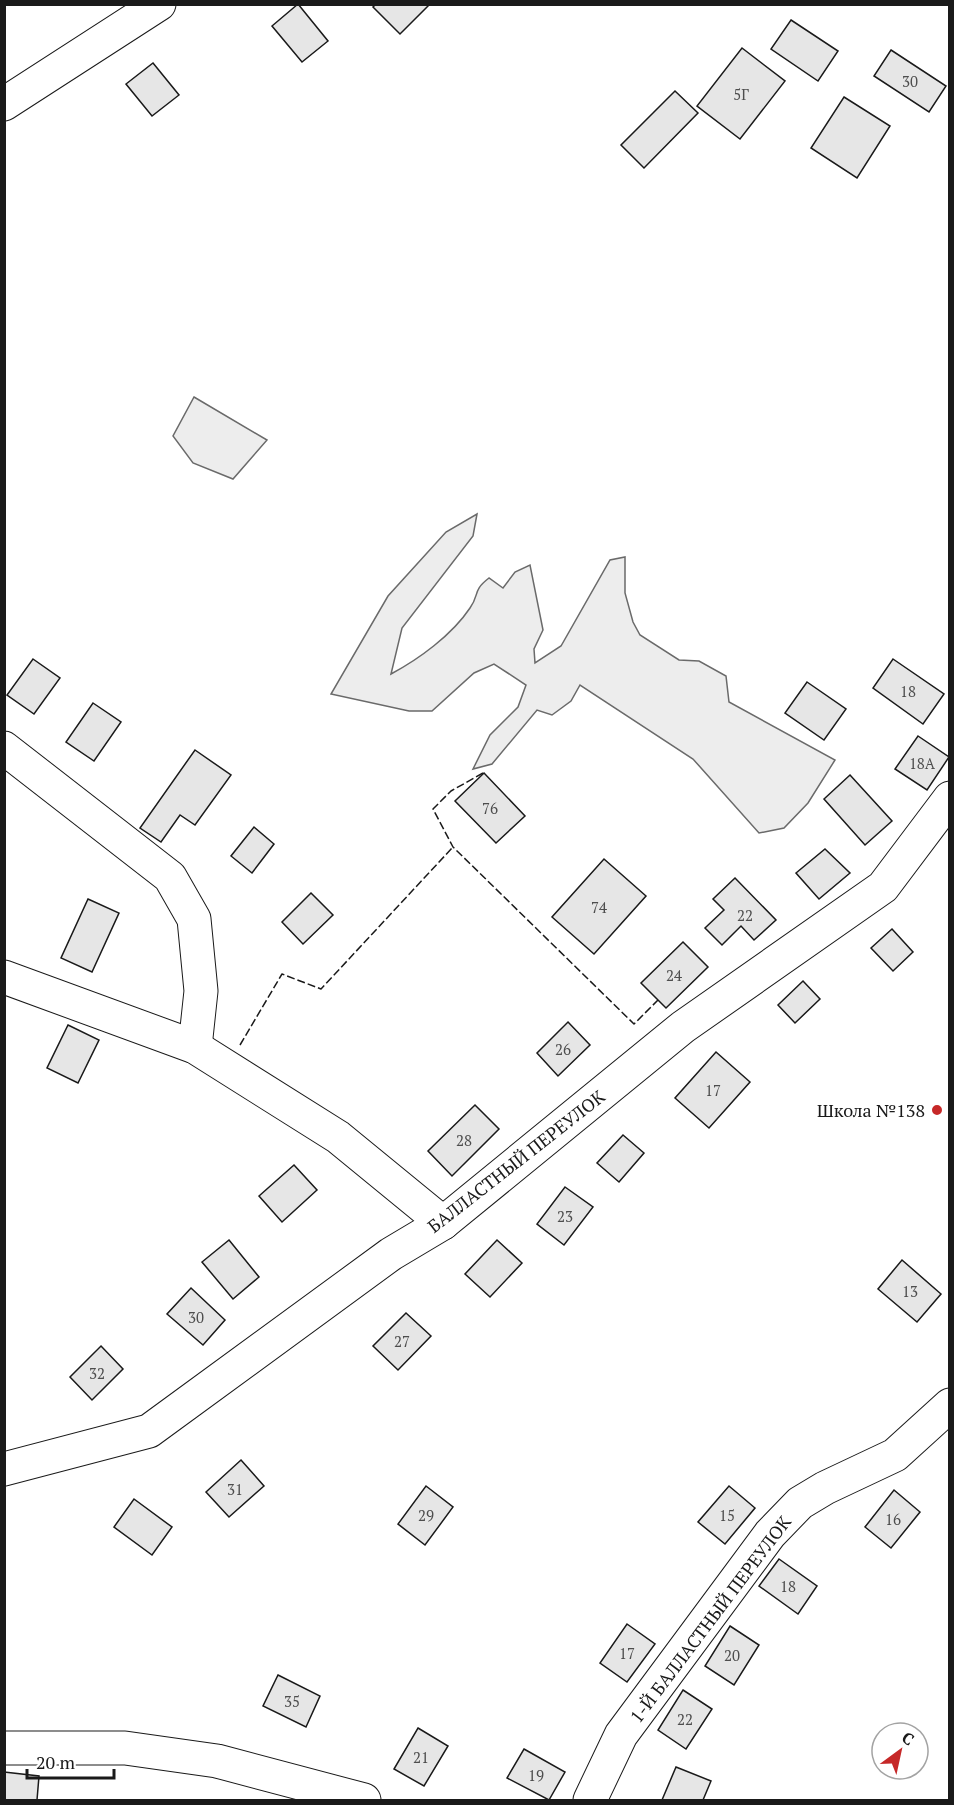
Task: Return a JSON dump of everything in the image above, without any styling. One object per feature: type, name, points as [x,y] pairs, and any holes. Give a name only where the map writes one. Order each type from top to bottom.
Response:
[{"type":"street","points":[[4,104],[159,4]]},
{"type":"street","points":[[4,748],[170,877],[194,919],[201,991],[195,1047]]},
{"type":"street","name":"БАЛЛАСТНЫЙ ПЕРЕУЛОК","points":[[4,1469],[149,1431],[391,1254],[443,1223],[683,1027],[883,887],[950,798]]},
{"type":"street","points":[[4,977],[195,1047],[339,1137],[443,1223]]},
{"type":"street","name":"1-Й БАЛЛАСТНЫЙ ПЕРЕУЛОК","points":[[590,1800],[621,1735],[770,1534],[800,1503],[825,1488],[895,1455],[950,1405]]},
{"type":"street","points":[[4,1748],[125,1748],[218,1761],[364,1800]]},
{"type":"shaded area","points":[[194,397],[267,440],[233,479],[193,463],[173,436]]},
{"type":"shaded area","points":[[477,514],[473,536],[402,628],[391,674],[424,654],[454,628],[470,608],[480,586],[489,578],[503,588],[515,572],[530,565],[543,630],[534,649],[535,663],[561,646],[610,560],[625,557],[625,593],[633,622],[640,635],[679,660],[699,661],[726,676],[729,702],[835,760],[808,803],[784,828],[759,833],[693,759],[580,685],[571,701],[552,715],[537,710],[492,764],[473,769],[490,735],[518,707],[526,685],[494,664],[474,673],[432,711],[409,711],[331,694],[388,596],[446,532]]},
{"type":"building","points":[[298,4],[328,41],[302,62],[272,26]]},
{"type":"building","points":[[376,4],[430,4],[400,34],[373,7]]},
{"type":"building","points":[[791,20],[838,51],[818,81],[771,49]]},
{"type":"building","points":[[742,48],[785,81],[740,139],[697,106]]},
{"type":"building","points":[[891,50],[946,86],[929,112],[874,76]]},
{"type":"building","points":[[153,63],[179,95],[152,116],[126,84]]},
{"type":"building","points":[[675,91],[698,113],[644,168],[621,145]]},
{"type":"building","points":[[844,97],[890,126],[857,178],[811,148]]},
{"type":"building","points":[[33,659],[60,678],[34,714],[7,695]]},
{"type":"building","points":[[893,659],[944,694],[923,724],[873,688]]},
{"type":"building","points":[[807,682],[846,709],[824,740],[785,713]]},
{"type":"building","points":[[93,703],[121,722],[94,761],[66,742]]},
{"type":"building","points":[[918,736],[949,757],[927,790],[895,769]]},
{"type":"building","points":[[195,750],[231,775],[195,825],[180,815],[161,842],[140,828]]},
{"type":"building","points":[[484,773],[525,816],[496,843],[455,801]]},
{"type":"building","points":[[850,775],[892,821],[865,845],[824,799]]},
{"type":"building","points":[[254,827],[274,844],[252,873],[231,856]]},
{"type":"building","points":[[825,849],[850,873],[819,899],[796,873]]},
{"type":"building","points":[[604,859],[646,896],[594,954],[552,917]]},
{"type":"building","points":[[735,878],[776,920],[754,940],[741,926],[722,945],[705,928],[724,910],[713,899]]},
{"type":"building","points":[[311,893],[333,915],[303,944],[282,922]]},
{"type":"building","points":[[88,899],[119,913],[92,972],[61,958]]},
{"type":"building","points":[[892,929],[913,952],[893,971],[871,948]]},
{"type":"building","points":[[683,942],[708,967],[666,1008],[641,983]]},
{"type":"building","points":[[803,981],[820,999],[795,1023],[778,1005]]},
{"type":"building","points":[[568,1022],[590,1045],[558,1076],[537,1053]]},
{"type":"building","points":[[68,1025],[99,1040],[78,1083],[47,1068]]},
{"type":"building","points":[[716,1052],[750,1082],[709,1128],[675,1098]]},
{"type":"building","points":[[475,1105],[499,1129],[452,1176],[428,1151]]},
{"type":"building","points":[[623,1135],[644,1153],[619,1182],[597,1163]]},
{"type":"building","points":[[294,1165],[317,1190],[282,1222],[259,1196]]},
{"type":"building","points":[[565,1187],[593,1207],[564,1245],[537,1224]]},
{"type":"building","points":[[229,1240],[259,1277],[233,1299],[202,1262]]},
{"type":"building","points":[[497,1240],[522,1263],[490,1297],[465,1274]]},
{"type":"building","points":[[902,1260],[941,1294],[917,1322],[878,1289]]},
{"type":"building","points":[[191,1288],[225,1320],[203,1345],[167,1314]]},
{"type":"building","points":[[406,1313],[431,1336],[398,1370],[373,1346]]},
{"type":"building","points":[[101,1346],[123,1369],[92,1400],[70,1377]]},
{"type":"building","points":[[241,1460],[264,1486],[229,1517],[206,1492]]},
{"type":"building","points":[[426,1486],[453,1507],[425,1545],[398,1524]]},
{"type":"building","points":[[729,1486],[755,1508],[725,1544],[698,1522]]},
{"type":"building","points":[[894,1490],[920,1512],[891,1548],[865,1527]]},
{"type":"building","points":[[134,1499],[172,1527],[152,1555],[114,1527]]},
{"type":"building","points":[[779,1559],[817,1586],[798,1614],[759,1586]]},
{"type":"building","points":[[627,1624],[655,1644],[627,1682],[600,1663]]},
{"type":"building","points":[[730,1626],[759,1645],[734,1685],[705,1666]]},
{"type":"building","points":[[278,1675],[320,1696],[306,1727],[263,1706]]},
{"type":"building","points":[[683,1690],[712,1709],[686,1749],[658,1730]]},
{"type":"building","points":[[418,1728],[448,1746],[424,1786],[394,1769]]},
{"type":"building","points":[[524,1749],[565,1772],[549,1800],[507,1778]]},
{"type":"building","points":[[676,1767],[711,1781],[703,1800],[662,1800]]},
{"type":"building","points":[[4,1772],[39,1776],[37,1800],[4,1800]]},
{"type":"fence","points":[[483,773],[451,791],[433,809],[453,847],[634,1024],[658,1000]]},
{"type":"fence","points":[[240,1045],[282,974],[321,989],[453,847]]},
{"type":"place","name":"Школа №138","points":[[937,1110]]}]
